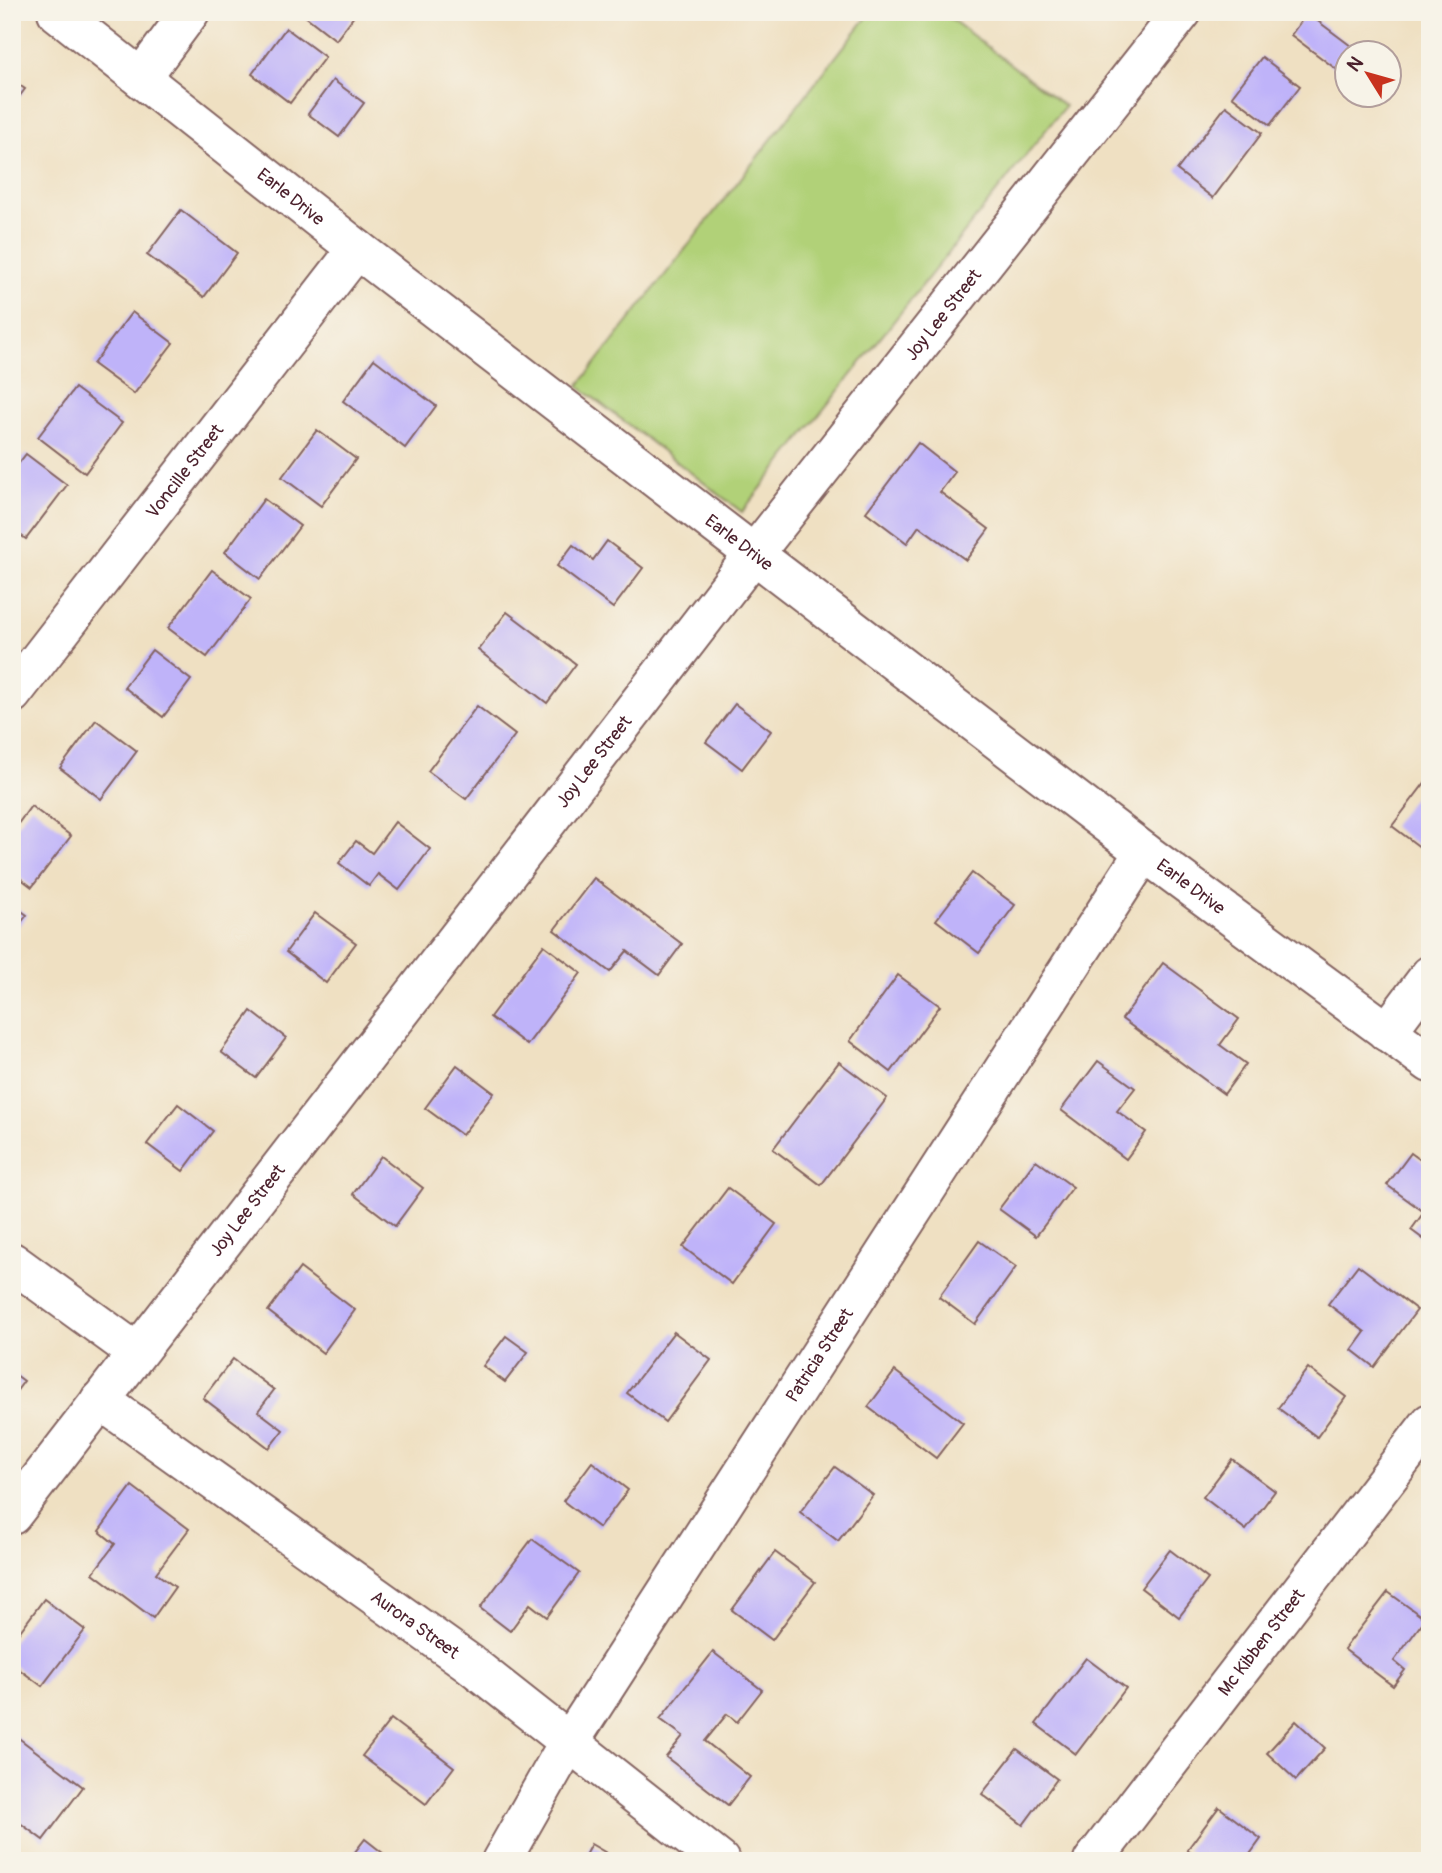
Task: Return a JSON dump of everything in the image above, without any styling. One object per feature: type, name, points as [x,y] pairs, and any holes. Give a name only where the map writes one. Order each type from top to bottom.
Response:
[{"type":"street","name":"Earle Drive","points":[[57,12],[357,249],[754,554],[1144,852],[1430,1063]]},
{"type":"street","points":[[141,78],[190,12]]},
{"type":"street","name":"Joy Lee Street","points":[[12,1516],[754,554],[1182,12]]},
{"type":"street","name":"Voncille Street","points":[[12,694],[357,249]]},
{"type":"street","name":"Patricia Street","points":[[501,1861],[570,1744],[1144,852]]},
{"type":"street","points":[[1387,1032],[1430,975]]},
{"type":"street","points":[[12,1262],[136,1352]]},
{"type":"street","name":"Aurora Street","points":[[100,1400],[469,1663],[720,1861]]},
{"type":"street","name":"Mc Kibben Street","points":[[1093,1861],[1430,1423]]},
{"type":"green space","points":[[871,12],[942,12],[1065,106],[742,512],[578,386]]},
{"type":"building","points":[[300,12],[357,12],[336,40]]},
{"type":"building","points":[[1307,13],[1340,38],[1334,38],[1334,67],[1291,35]]},
{"type":"building","points":[[286,28],[325,57],[290,103],[252,74]]},
{"type":"building","points":[[1262,57],[1300,86],[1270,125],[1232,96]]},
{"type":"building","points":[[12,80],[25,89],[12,106]]},
{"type":"building","points":[[333,80],[364,103],[339,137],[308,114]]},
{"type":"building","points":[[1226,106],[1262,133],[1213,198],[1177,170]]},
{"type":"building","points":[[181,210],[237,253],[204,297],[147,255]]},
{"type":"building","points":[[132,312],[173,343],[134,394],[93,364]]},
{"type":"building","points":[[374,359],[436,406],[405,448],[343,401]]},
{"type":"building","points":[[75,388],[122,423],[85,473],[38,437]]},
{"type":"building","points":[[317,430],[356,459],[321,506],[282,477]]},
{"type":"building","points":[[918,443],[955,472],[940,492],[989,529],[966,560],[919,526],[907,543],[866,512]]},
{"type":"building","points":[[26,454],[67,485],[26,539],[12,529],[12,472]]},
{"type":"building","points":[[264,499],[300,526],[260,579],[225,552]]},
{"type":"building","points":[[607,541],[643,568],[613,608],[557,566],[573,545],[593,560]]},
{"type":"building","points":[[212,570],[251,599],[207,657],[168,628]]},
{"type":"building","points":[[507,612],[576,664],[547,703],[478,650]]},
{"type":"building","points":[[152,650],[191,680],[163,717],[124,687]]},
{"type":"building","points":[[735,704],[771,731],[742,769],[706,742]]},
{"type":"building","points":[[477,706],[515,735],[466,799],[428,771]]},
{"type":"building","points":[[96,720],[137,751],[101,799],[60,768]]},
{"type":"building","points":[[1430,776],[1430,845],[1425,851],[1392,826]]},
{"type":"building","points":[[31,806],[71,836],[32,887],[12,872],[12,832]]},
{"type":"building","points":[[395,822],[430,849],[399,890],[378,874],[369,886],[339,863],[356,841],[372,853]]},
{"type":"building","points":[[972,873],[1015,905],[979,953],[936,920]]},
{"type":"building","points":[[594,878],[682,944],[659,975],[627,951],[610,972],[554,930]]},
{"type":"building","points":[[12,904],[27,915],[12,934]]},
{"type":"building","points":[[315,913],[356,943],[326,983],[286,952]]},
{"type":"building","points":[[544,945],[581,973],[527,1045],[490,1017]]},
{"type":"building","points":[[1163,963],[1239,1019],[1220,1045],[1246,1064],[1224,1094],[1122,1019]]},
{"type":"building","points":[[898,975],[940,1006],[891,1072],[850,1041]]},
{"type":"building","points":[[251,1011],[286,1038],[256,1078],[221,1052]]},
{"type":"building","points":[[1098,1061],[1135,1088],[1117,1111],[1146,1132],[1126,1159],[1061,1110]]},
{"type":"building","points":[[839,1062],[887,1098],[821,1185],[773,1149]]},
{"type":"building","points":[[457,1065],[494,1093],[462,1135],[425,1108]]},
{"type":"building","points":[[178,1104],[213,1131],[183,1171],[147,1144]]},
{"type":"building","points":[[1411,1153],[1430,1167],[1430,1244],[1411,1230],[1424,1212],[1387,1185]]},
{"type":"building","points":[[381,1156],[423,1188],[395,1226],[353,1194]]},
{"type":"building","points":[[1036,1160],[1073,1187],[1036,1236],[999,1209]]},
{"type":"building","points":[[728,1188],[776,1224],[732,1284],[683,1247]]},
{"type":"building","points":[[979,1241],[1016,1267],[975,1324],[939,1297]]},
{"type":"building","points":[[1358,1265],[1417,1310],[1374,1367],[1352,1350],[1365,1332],[1328,1304]]},
{"type":"building","points":[[300,1268],[355,1310],[323,1353],[268,1311]]},
{"type":"building","points":[[674,1332],[711,1360],[665,1422],[627,1393]]},
{"type":"building","points":[[506,1336],[528,1352],[505,1382],[483,1366]]},
{"type":"building","points":[[233,1359],[274,1390],[258,1411],[283,1430],[269,1448],[203,1398]]},
{"type":"building","points":[[1308,1368],[1346,1397],[1317,1437],[1278,1408]]},
{"type":"building","points":[[895,1371],[963,1423],[936,1458],[868,1407]]},
{"type":"building","points":[[12,1372],[24,1381],[12,1397]]},
{"type":"building","points":[[1232,1459],[1275,1491],[1246,1530],[1203,1497]]},
{"type":"building","points":[[592,1462],[628,1490],[599,1528],[563,1501]]},
{"type":"building","points":[[835,1467],[873,1495],[838,1541],[800,1512]]},
{"type":"building","points":[[132,1486],[189,1529],[156,1573],[175,1587],[153,1618],[93,1573],[115,1544],[99,1531]]},
{"type":"building","points":[[532,1539],[579,1573],[547,1617],[530,1604],[510,1631],[480,1608]]},
{"type":"building","points":[[1170,1550],[1208,1579],[1179,1617],[1141,1588]]},
{"type":"building","points":[[775,1552],[815,1582],[772,1640],[732,1610]]},
{"type":"building","points":[[1388,1592],[1425,1619],[1394,1661],[1405,1670],[1393,1686],[1344,1649]]},
{"type":"building","points":[[44,1599],[85,1630],[42,1686],[12,1664],[12,1642]]},
{"type":"building","points":[[713,1652],[762,1690],[737,1722],[727,1714],[705,1741],[750,1777],[728,1805],[666,1757],[683,1736],[660,1719]]},
{"type":"building","points":[[1086,1658],[1126,1688],[1076,1754],[1036,1724]]},
{"type":"building","points":[[391,1719],[454,1767],[426,1804],[362,1756]]},
{"type":"building","points":[[1296,1721],[1325,1748],[1296,1780],[1267,1753]]},
{"type":"building","points":[[12,1733],[83,1787],[43,1840],[12,1817]]},
{"type":"building","points":[[1017,1749],[1057,1779],[1023,1825],[982,1794]]},
{"type":"building","points":[[1219,1807],[1261,1839],[1245,1861],[1202,1861],[1187,1850]]},
{"type":"building","points":[[365,1839],[393,1861],[348,1861]]},
{"type":"building","points":[[591,1844],[620,1861],[582,1861]]}]
